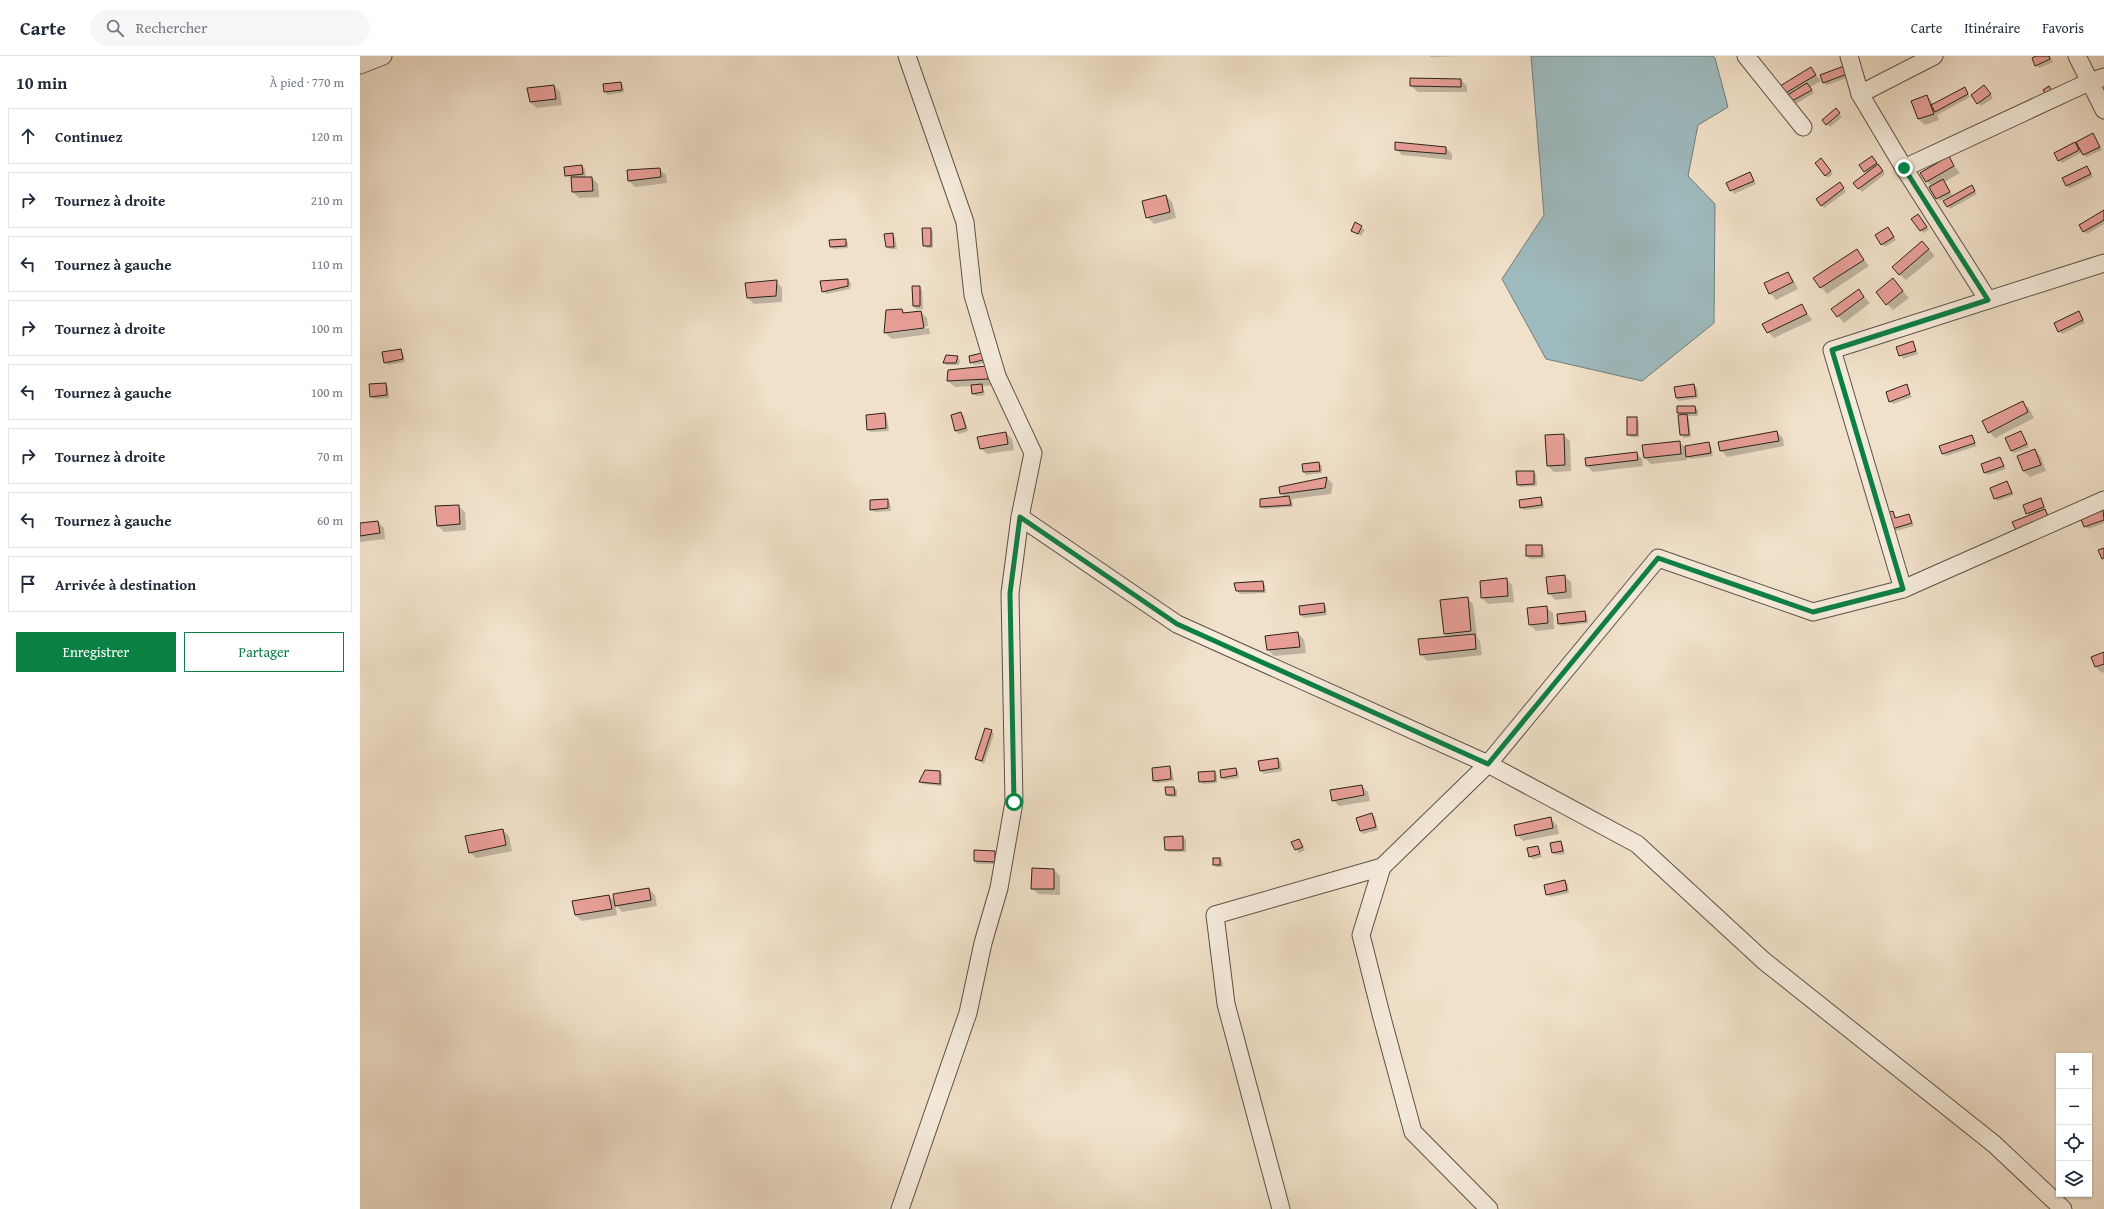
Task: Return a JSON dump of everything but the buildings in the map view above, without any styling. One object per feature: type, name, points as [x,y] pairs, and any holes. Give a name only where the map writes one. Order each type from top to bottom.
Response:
[{"type":"street","points":[[360,65],[383,56]]},
{"type":"street","points":[[900,1209],[968,1013],[983,943],[999,888],[1014,802],[1010,593],[1020,517],[1033,453],[997,376],[973,295],[965,222],[907,56]]},
{"type":"street","points":[[1746,56],[1803,127]]},
{"type":"street","points":[[1849,56],[1860,94],[1904,168],[1988,300]]},
{"type":"street","points":[[1860,94],[1934,56]]},
{"type":"street","points":[[2077,56],[2097,79],[2104,110]]},
{"type":"street","points":[[1904,168],[2097,79]]},
{"type":"street","points":[[1903,589],[1832,350],[2104,263]]},
{"type":"street","points":[[1281,1209],[1226,1004],[1215,915],[1382,867],[1488,764],[1658,558],[1813,612],[1903,589],[2104,500]]},
{"type":"street","points":[[1020,517],[1177,624],[1488,764],[1638,844],[1764,961],[1994,1144],[2063,1209]]},
{"type":"street","points":[[1382,867],[1361,935],[1413,1132],[1488,1209]]},
{"type":"water","points":[[1531,56],[1713,56],[1715,58],[1728,107],[1698,125],[1688,176],[1715,204],[1714,323],[1642,381],[1546,359],[1502,279],[1544,215]]},
{"type":"route","points":[[1014,802],[1010,593],[1020,517],[1177,624],[1488,764],[1658,558],[1813,612],[1903,589],[1832,350],[1988,300],[1904,168]]}]
